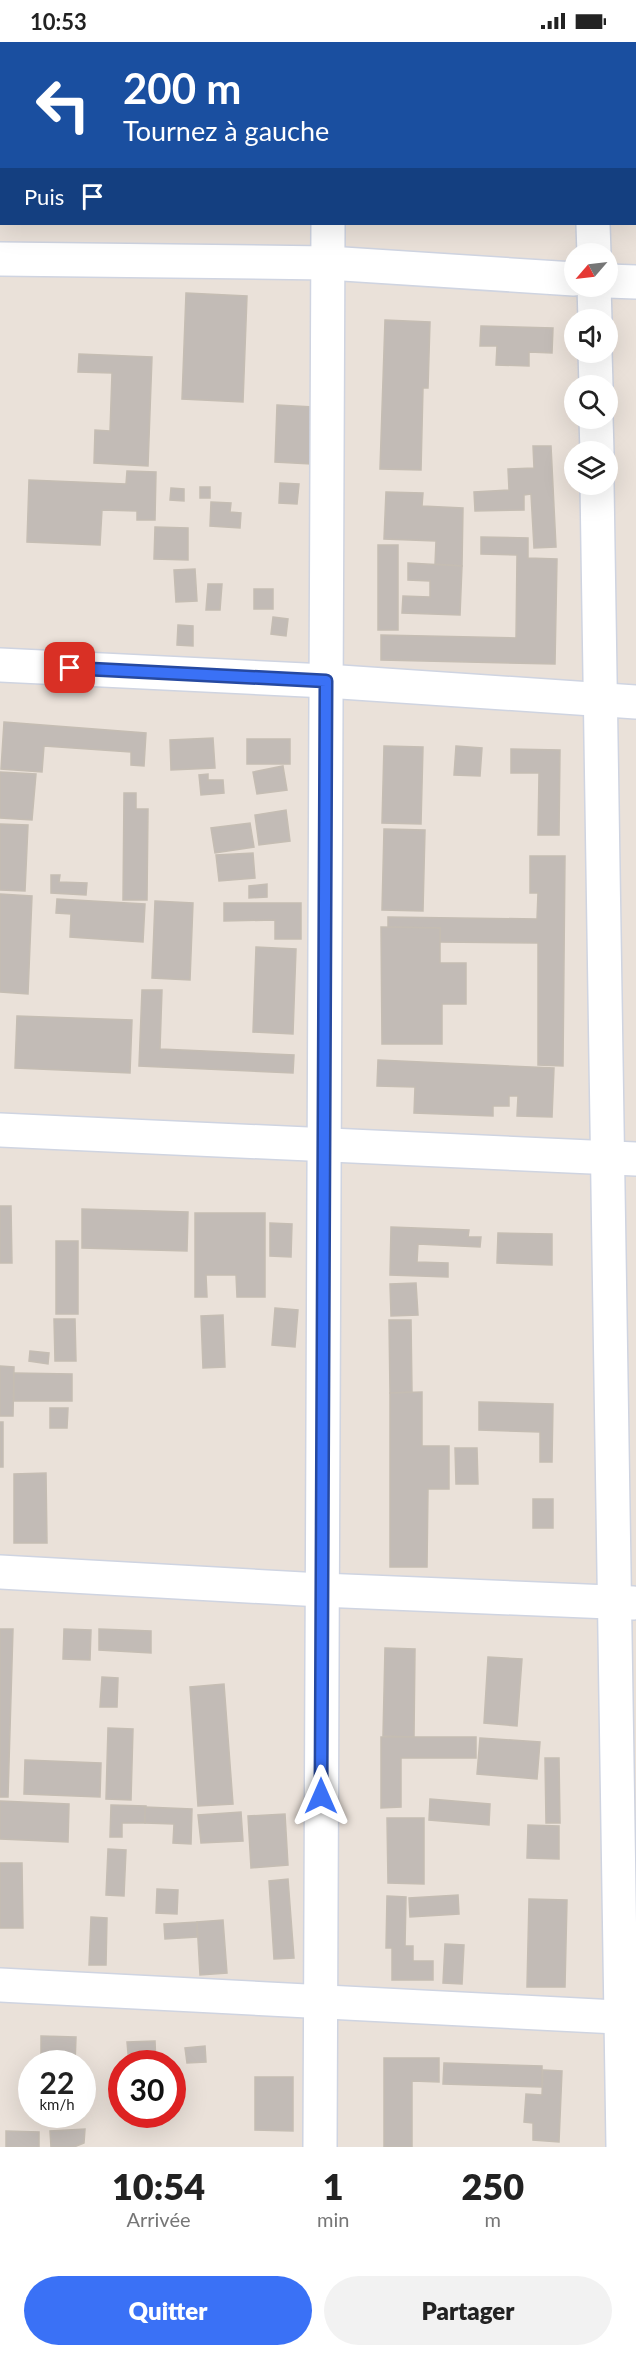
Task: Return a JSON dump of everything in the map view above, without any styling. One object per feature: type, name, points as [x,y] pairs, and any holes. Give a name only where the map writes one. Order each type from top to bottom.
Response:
[{"type":"street","points":[[320,2147],[328,225]]},
{"type":"street","points":[[593,225],[594,243]]},
{"type":"street","points":[[0,259],[328,263],[564,278]]},
{"type":"street","points":[[618,281],[636,282]]},
{"type":"street","points":[[597,495],[600,700],[621,1158],[628,2018],[623,2147]]},
{"type":"street","points":[[0,665],[326,681],[636,702]]},
{"type":"street","points":[[0,1130],[621,1158]]},
{"type":"street","points":[[0,1572],[321,1590],[625,1602]]},
{"type":"street","points":[[0,1985],[628,2018]]},
{"type":"building","points":[[186,293],[247,296],[243,402],[182,399]]},
{"type":"building","points":[[385,320],[430,322],[428,388],[423,388],[421,470],[380,469]]},
{"type":"building","points":[[481,326],[553,328],[552,353],[529,352],[529,366],[496,365],[497,346],[480,346]]},
{"type":"building","points":[[79,354],[152,357],[148,466],[94,463],[95,430],[110,431],[112,373],[78,372]]},
{"type":"building","points":[[277,405],[313,407],[311,464],[275,462]]},
{"type":"building","points":[[533,446],[551,446],[556,547],[534,548],[531,494],[524,495],[524,510],[475,511],[474,492],[509,490],[508,469],[534,468]]},
{"type":"building","points":[[127,471],[156,472],[155,520],[137,520],[137,511],[102,510],[100,545],[27,542],[29,480],[126,484]]},
{"type":"building","points":[[280,483],[299,484],[297,504],[279,503]]},
{"type":"building","points":[[200,487],[210,487],[210,498],[200,498]]},
{"type":"building","points":[[171,488],[184,489],[184,501],[170,500]]},
{"type":"building","points":[[386,492],[423,493],[422,506],[463,508],[462,566],[435,564],[436,541],[384,539]]},
{"type":"building","points":[[211,502],[231,503],[230,512],[241,513],[240,528],[210,526]]},
{"type":"building","points":[[155,527],[188,528],[188,560],[154,559]]},
{"type":"building","points":[[481,537],[528,538],[528,558],[557,559],[555,664],[381,660],[381,635],[516,638],[517,555],[481,554]]},
{"type":"building","points":[[378,545],[398,545],[398,630],[378,630]]},
{"type":"building","points":[[408,563],[462,566],[460,615],[402,613],[403,596],[430,597],[430,581],[408,580]]},
{"type":"building","points":[[195,569],[197,601],[176,602],[174,570]]},
{"type":"building","points":[[208,584],[222,584],[220,610],[206,610]]},
{"type":"building","points":[[254,589],[273,589],[273,609],[254,609]]},
{"type":"building","points":[[273,617],[288,619],[286,636],[271,634]]},
{"type":"building","points":[[178,625],[193,626],[193,646],[177,645]]},
{"type":"building","points":[[4,722],[146,733],[144,766],[131,765],[131,752],[44,746],[42,772],[1,769]]},
{"type":"building","points":[[213,738],[215,768],[171,770],[170,740]]},
{"type":"building","points":[[247,739],[290,739],[290,764],[247,764]]},
{"type":"building","points":[[384,746],[423,747],[421,824],[382,823]]},
{"type":"building","points":[[456,746],[482,748],[480,776],[454,775]]},
{"type":"building","points":[[511,749],[560,750],[559,835],[538,835],[539,773],[511,773]]},
{"type":"building","points":[[283,766],[287,790],[257,794],[253,772]]},
{"type":"building","points":[[0,772],[36,774],[32,820],[0,818]]},
{"type":"building","points":[[208,774],[208,780],[223,780],[224,793],[201,795],[199,775]]},
{"type":"building","points":[[124,793],[136,793],[136,809],[148,809],[147,900],[123,900]]},
{"type":"building","points":[[286,810],[290,841],[259,845],[255,815]]},
{"type":"building","points":[[250,823],[254,847],[215,853],[211,828]]},
{"type":"building","points":[[0,824],[28,825],[25,891],[0,890]]},
{"type":"building","points":[[384,829],[425,830],[423,911],[382,910]]},
{"type":"building","points":[[253,853],[255,878],[219,881],[216,855]]},
{"type":"building","points":[[530,856],[565,856],[563,1066],[538,1065],[538,943],[440,942],[440,928],[388,927],[388,917],[537,919],[538,893],[530,893]]},
{"type":"building","points":[[51,875],[60,875],[59,882],[87,883],[86,895],[51,893]]},
{"type":"building","points":[[267,884],[267,897],[249,898],[249,886]]},
{"type":"building","points":[[0,894],[32,896],[28,994],[0,992]]},
{"type":"building","points":[[57,899],[145,904],[143,942],[70,937],[71,914],[56,913]]},
{"type":"building","points":[[155,901],[193,903],[190,980],[152,978]]},
{"type":"building","points":[[224,903],[301,903],[301,939],[275,939],[275,920],[224,921]]},
{"type":"building","points":[[381,927],[440,928],[440,963],[466,963],[466,1004],[442,1004],[442,1044],[382,1044]]},
{"type":"building","points":[[256,947],[296,949],[293,1034],[253,1032]]},
{"type":"building","points":[[142,990],[162,990],[160,1049],[294,1055],[293,1073],[139,1066]]},
{"type":"building","points":[[17,1016],[132,1020],[130,1073],[15,1068]]},
{"type":"building","points":[[378,1060],[554,1068],[552,1117],[517,1116],[518,1096],[509,1096],[509,1106],[493,1106],[493,1116],[414,1113],[415,1087],[377,1086]]},
{"type":"building","points":[[0,1206],[11,1206],[12,1263],[0,1263]]},
{"type":"building","points":[[82,1209],[188,1212],[187,1251],[82,1248]]},
{"type":"building","points":[[195,1213],[265,1213],[265,1297],[237,1297],[236,1275],[206,1275],[207,1297],[195,1297]]},
{"type":"building","points":[[270,1223],[292,1224],[291,1257],[270,1256]]},
{"type":"building","points":[[391,1227],[469,1230],[468,1237],[481,1237],[480,1247],[418,1244],[417,1262],[448,1263],[448,1277],[390,1275]]},
{"type":"building","points":[[498,1233],[552,1234],[552,1265],[497,1263]]},
{"type":"building","points":[[56,1241],[78,1241],[78,1314],[56,1314]]},
{"type":"building","points":[[416,1283],[418,1315],[391,1316],[390,1284]]},
{"type":"building","points":[[275,1308],[298,1310],[295,1347],[272,1345]]},
{"type":"building","points":[[223,1315],[225,1367],[203,1368],[201,1316]]},
{"type":"building","points":[[54,1319],[75,1319],[76,1361],[55,1361]]},
{"type":"building","points":[[389,1320],[411,1320],[412,1392],[390,1393]]},
{"type":"building","points":[[30,1351],[49,1353],[48,1364],[29,1361]]},
{"type":"building","points":[[0,1366],[14,1367],[13,1416],[0,1416]]},
{"type":"building","points":[[14,1373],[72,1374],[72,1401],[14,1401]]},
{"type":"building","points":[[422,1392],[422,1446],[449,1446],[449,1489],[428,1489],[427,1567],[390,1567],[390,1393]]},
{"type":"building","points":[[479,1402],[553,1404],[552,1462],[540,1462],[540,1432],[479,1430]]},
{"type":"building","points":[[50,1408],[68,1408],[67,1428],[50,1428]]},
{"type":"building","points":[[0,1422],[3,1422],[3,1467],[0,1467]]},
{"type":"building","points":[[455,1448],[477,1448],[478,1484],[456,1484]]},
{"type":"building","points":[[46,1473],[47,1543],[14,1543],[14,1474]]},
{"type":"building","points":[[533,1499],[553,1499],[553,1528],[533,1528]]},
{"type":"building","points":[[0,1629],[13,1629],[8,1797],[0,1797]]},
{"type":"building","points":[[64,1629],[91,1630],[90,1660],[63,1659]]},
{"type":"building","points":[[99,1629],[151,1631],[151,1653],[99,1650]]},
{"type":"building","points":[[385,1648],[415,1649],[414,1737],[383,1736]]},
{"type":"building","points":[[488,1657],[522,1659],[517,1726],[484,1723]]},
{"type":"building","points":[[102,1677],[118,1678],[117,1707],[100,1707]]},
{"type":"building","points":[[224,1684],[233,1804],[198,1806],[190,1687]]},
{"type":"building","points":[[108,1728],[133,1729],[131,1800],[106,1799]]},
{"type":"building","points":[[381,1737],[476,1737],[476,1758],[401,1758],[401,1807],[381,1808]]},
{"type":"building","points":[[480,1738],[540,1742],[537,1779],[477,1774]]},
{"type":"building","points":[[545,1758],[559,1758],[560,1823],[546,1823]]},
{"type":"building","points":[[25,1760],[101,1763],[100,1797],[24,1794]]},
{"type":"building","points":[[430,1799],[490,1804],[489,1825],[429,1820]]},
{"type":"building","points":[[0,1801],[69,1804],[68,1842],[0,1839]]},
{"type":"building","points":[[111,1805],[146,1806],[145,1823],[122,1823],[122,1837],[110,1837]]},
{"type":"building","points":[[145,1807],[192,1809],[191,1844],[173,1843],[174,1824],[145,1823]]},
{"type":"building","points":[[241,1812],[243,1841],[201,1843],[198,1815]]},
{"type":"building","points":[[285,1814],[288,1865],[251,1868],[248,1816]]},
{"type":"building","points":[[387,1818],[424,1818],[424,1884],[388,1883]]},
{"type":"building","points":[[528,1825],[559,1826],[559,1859],[527,1858]]},
{"type":"building","points":[[108,1849],[126,1850],[124,1896],[106,1895]]},
{"type":"building","points":[[0,1863],[22,1863],[23,1928],[0,1928]]},
{"type":"building","points":[[288,1879],[294,1958],[274,1959],[269,1881]]},
{"type":"building","points":[[157,1889],[178,1890],[177,1914],[156,1913]]},
{"type":"building","points":[[458,1895],[459,1914],[410,1917],[409,1898]]},
{"type":"building","points":[[387,1896],[406,1897],[405,1946],[413,1946],[413,1961],[433,1961],[433,1980],[392,1980],[392,1948],[386,1948]]},
{"type":"building","points":[[529,1899],[567,1900],[565,1987],[527,1987]]},
{"type":"building","points":[[91,1917],[107,1918],[106,1965],[89,1965]]},
{"type":"building","points":[[223,1920],[227,1973],[200,1975],[197,1922]]},
{"type":"building","points":[[197,1922],[197,1937],[165,1939],[164,1924]]},
{"type":"building","points":[[445,1944],[464,1945],[462,1984],[443,1983]]},
{"type":"building","points":[[41,2036],[76,2037],[76,2050],[41,2050]]},
{"type":"building","points":[[155,2041],[155,2050],[128,2050],[127,2042]]},
{"type":"building","points":[[205,2046],[206,2062],[187,2063],[185,2048]]},
{"type":"building","points":[[384,2058],[439,2058],[439,2082],[412,2081],[412,2147],[384,2147]]},
{"type":"building","points":[[444,2063],[542,2066],[542,2087],[443,2084]]},
{"type":"building","points":[[543,2070],[562,2071],[559,2142],[533,2140],[533,2123],[524,2122],[526,2094],[542,2095]]},
{"type":"building","points":[[255,2077],[293,2077],[293,2131],[255,2130]]},
{"type":"building","points":[[85,2129],[84,2143],[74,2147],[51,2147],[50,2131]]},
{"type":"building","points":[[6,2131],[39,2132],[39,2147],[6,2147]]},
{"type":"route","points":[[70,668],[326,681],[321,1796]]}]
